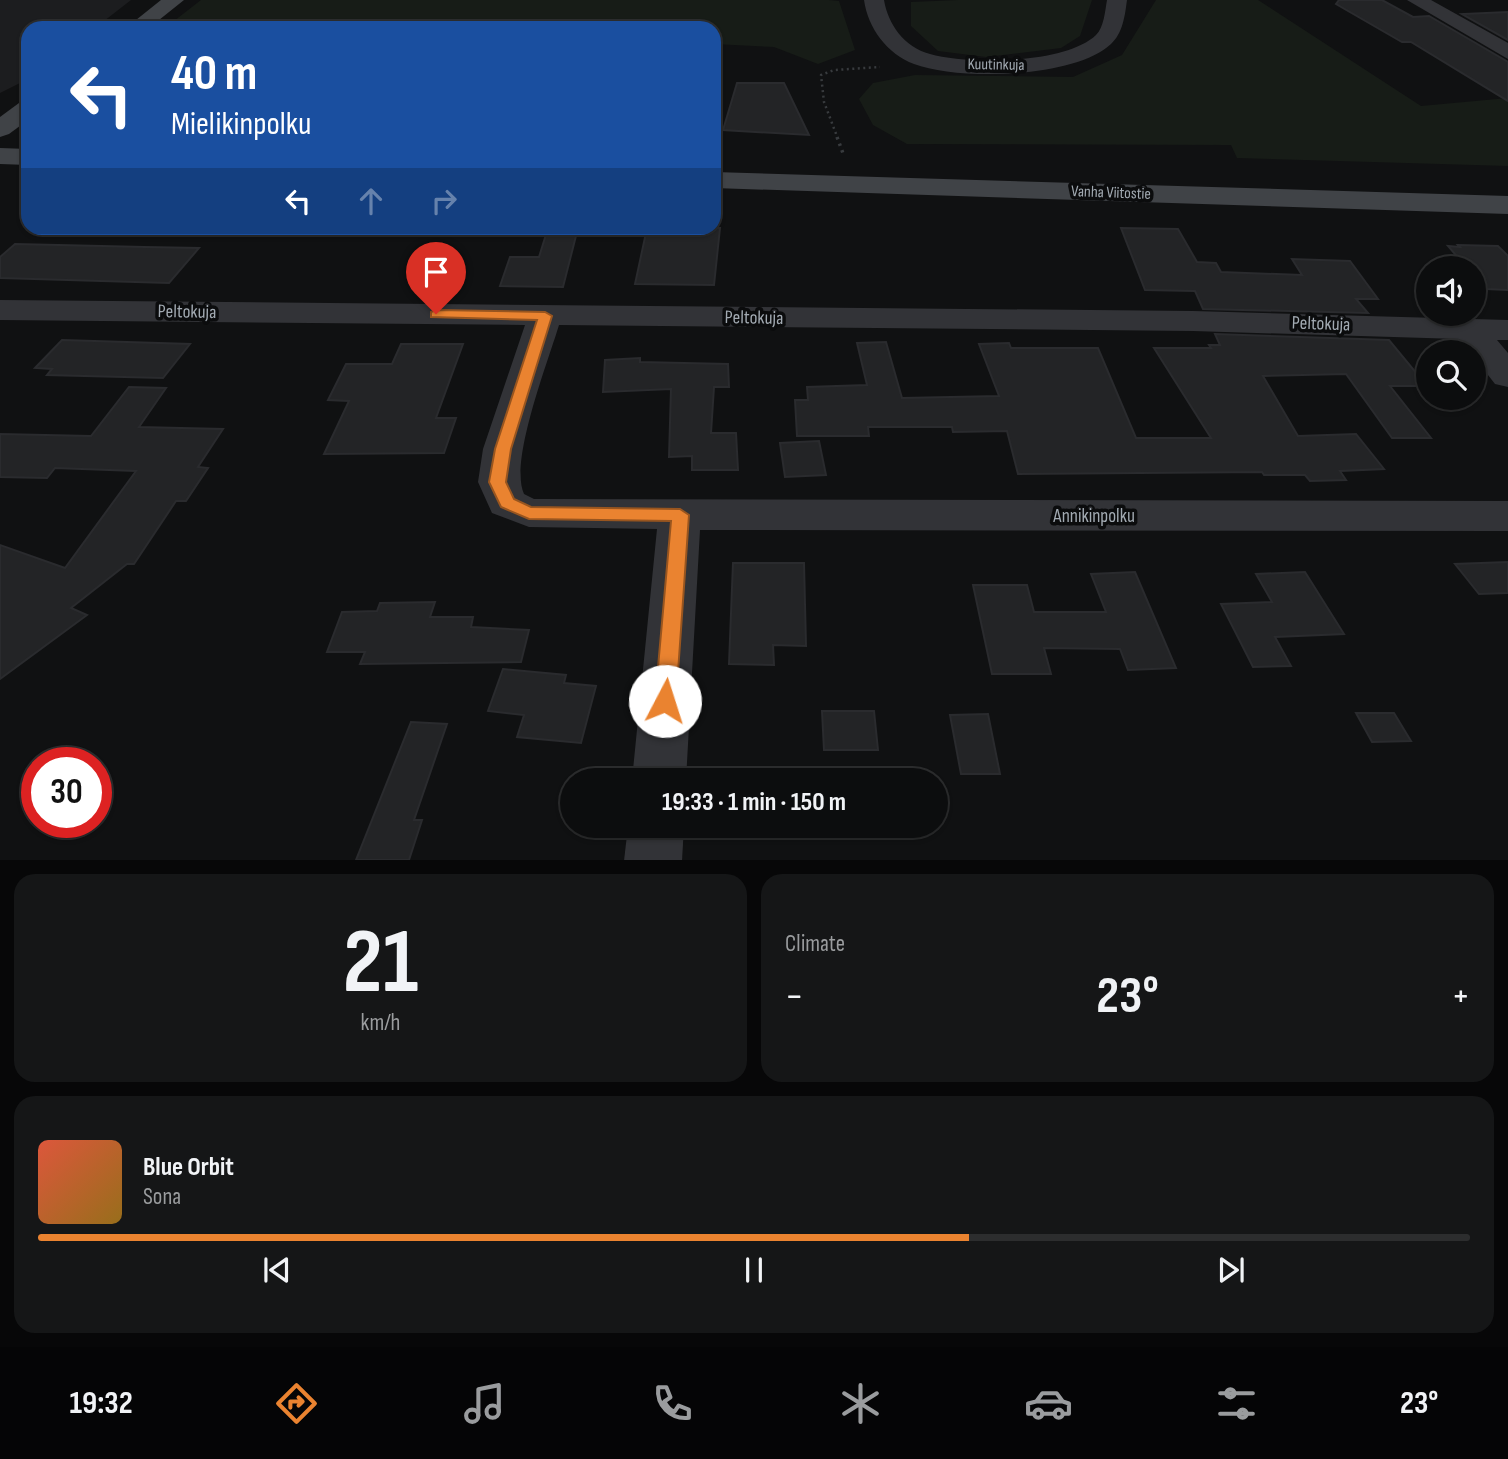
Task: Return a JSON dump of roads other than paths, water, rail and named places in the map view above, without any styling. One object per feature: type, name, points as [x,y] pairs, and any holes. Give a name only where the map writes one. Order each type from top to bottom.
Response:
[{"type":"main road","points":[[146,21],[174,0]]},
{"type":"main road","points":[[0,129],[21,113]]},
{"type":"main road","points":[[0,156],[21,157]]},
{"type":"main road","name":"Vanha Viitostie","points":[[721,180],[1508,205]]},
{"type":"street","name":"Kuutinkuja","points":[[874,0],[875,19],[894,41],[923,60],[966,65],[1040,65],[1078,53],[1104,40],[1112,25],[1117,0]]},
{"type":"street","points":[[1417,0],[1508,51]]},
{"type":"street","name":"Peltokuja","points":[[0,310],[1193,321],[1508,330]]},
{"type":"street","name":"Annikinpolku","points":[[545,316],[503,449],[498,482],[507,503],[529,513],[1508,516]]},
{"type":"street","points":[[1469,329],[1508,376]]},
{"type":"street","points":[[660,768],[680,515]]},
{"type":"street","points":[[653,860],[655,838]]}]
